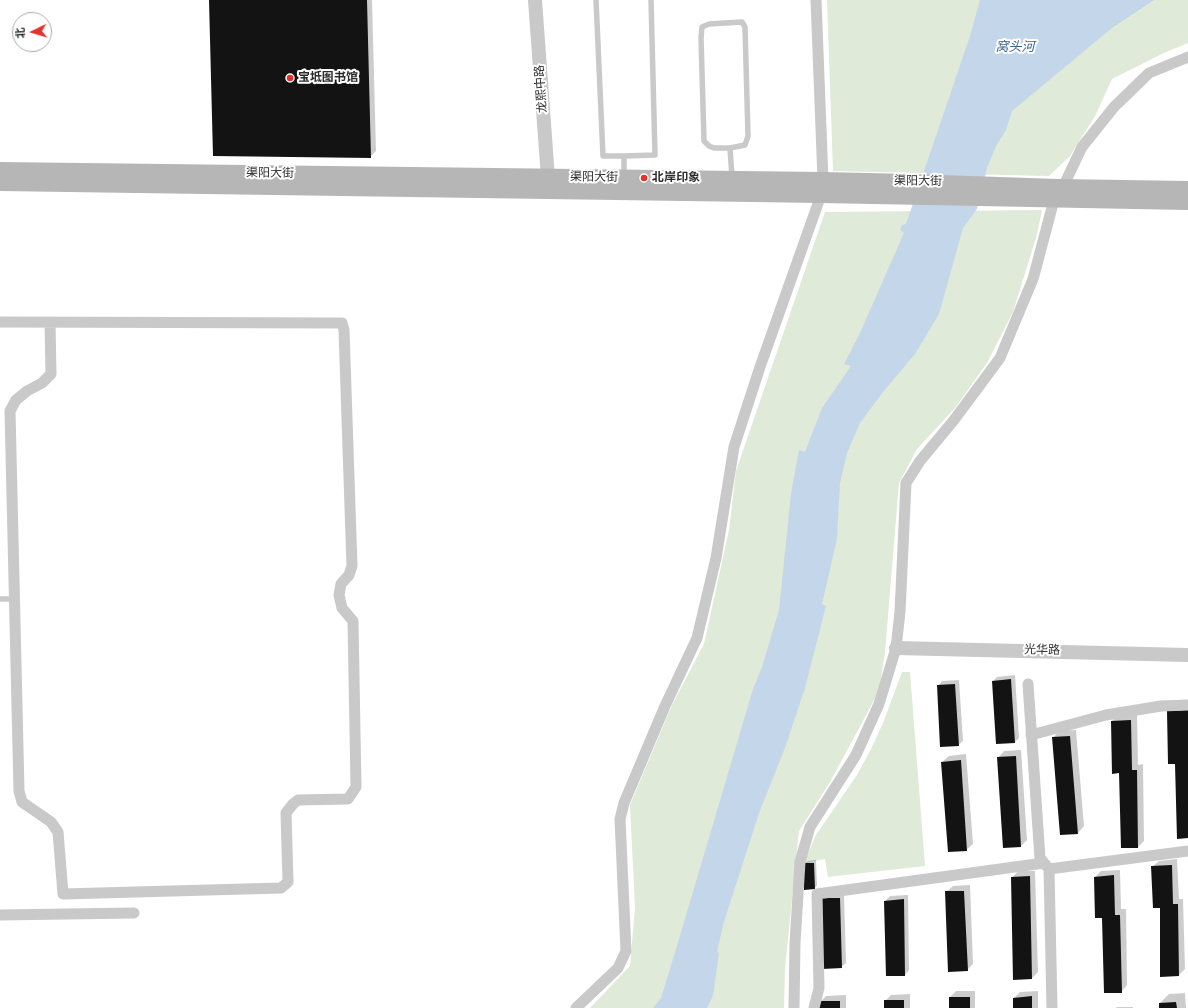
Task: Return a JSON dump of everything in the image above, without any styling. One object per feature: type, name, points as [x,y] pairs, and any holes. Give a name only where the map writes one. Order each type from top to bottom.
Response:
[{"type":"main road","name":"渠阳大街","points":[[0,170],[732,180],[822,188]]},
{"type":"main road","name":"渠阳大街","points":[[0,183],[822,188],[1058,193],[1188,189]]},
{"type":"main road","points":[[1058,193],[1188,202]]},
{"type":"street","name":"龙熙中路","points":[[535,0],[548,178]]},
{"type":"street","points":[[576,1008],[618,968],[626,951],[620,819],[624,803],[665,706],[697,638],[716,558],[734,447],[822,188],[816,0]]},
{"type":"street","points":[[794,1008],[795,943],[800,862],[810,827],[856,755],[879,704],[896,648],[900,612],[906,483],[920,461],[954,420],[1000,358],[1033,279],[1058,193],[1082,147],[1114,107],[1149,73],[1188,57]]},
{"type":"street","points":[[0,322],[50,322],[342,323],[344,330],[352,566],[349,575],[341,584],[339,595],[342,608],[353,621],[356,787],[348,799],[298,800],[293,804],[286,814],[288,882],[281,888],[63,894],[58,832],[51,822],[22,802],[19,791],[10,411],[16,400],[27,391],[42,383],[51,374],[50,322]]},
{"type":"street","name":"光华路","points":[[896,648],[1188,655]]},
{"type":"street","points":[[1028,684],[1040,858],[1046,866],[1052,1008]]},
{"type":"street","points":[[1031,735],[1106,715],[1161,706],[1188,705]]},
{"type":"street","points":[[814,1008],[820,988],[817,894],[1046,866],[1188,851]]},
{"type":"street","points":[[0,915],[134,913]]},
{"type":"lane","points":[[596,0],[603,156],[655,155],[651,0]]},
{"type":"lane","points":[[742,22],[745,27],[748,136],[745,145],[730,148],[714,148],[709,146],[704,141],[702,27],[709,24],[742,22]]},
{"type":"lane","points":[[730,148],[732,180]]},
{"type":"lane","points":[[624,156],[624,178]]},
{"type":"lane","points":[[0,599],[15,599]]},
{"type":"green space","points":[[827,0],[1188,0],[1188,43],[1164,53],[1112,79],[1095,116],[1070,156],[1049,176],[833,171]]},
{"type":"green space","points":[[1042,210],[1036,238],[1013,312],[987,363],[955,408],[917,449],[899,483],[885,652],[879,691],[830,782],[799,831],[785,968],[784,1008],[590,1008],[630,966],[635,908],[630,805],[672,705],[704,644],[729,530],[736,471],[825,212]]},
{"type":"green space","points":[[902,672],[910,672],[925,866],[828,877],[825,859],[804,863],[816,835],[857,775],[871,749],[883,723]]},
{"type":"water","name":"窝头河","points":[[980,0],[1154,0],[1112,28],[1012,111],[1006,130],[996,146],[987,168],[977,209],[963,228],[939,314],[915,354],[883,392],[860,423],[847,453],[840,483],[837,539],[822,604],[826,606],[805,688],[785,748],[759,813],[723,925],[717,952],[719,953],[713,996],[707,1008],[653,1008],[661,998],[753,689],[762,667],[779,610],[791,493],[799,450],[805,452],[822,408],[851,366],[844,364],[859,335],[904,233],[900,230],[902,225],[906,224],[970,36]]},
{"type":"building","name":"宝坻图书馆","points":[[209,0],[367,0],[371,158],[213,156]]},
{"type":"building","points":[[1011,679],[1015,743],[996,744],[992,681]]},
{"type":"building","points":[[955,684],[959,746],[940,747],[937,685]]},
{"type":"building","points":[[1188,710],[1188,838],[1177,839],[1175,764],[1168,764],[1167,711]]},
{"type":"building","points":[[1131,720],[1132,770],[1137,770],[1138,848],[1121,848],[1119,773],[1112,774],[1111,721]]},
{"type":"building","points":[[1070,736],[1078,834],[1060,835],[1052,737]]},
{"type":"building","points":[[1016,756],[1021,847],[1003,848],[997,757]]},
{"type":"building","points":[[961,760],[967,851],[948,852],[941,762]]},
{"type":"building","points":[[804,863],[814,863],[815,889],[804,890]]},
{"type":"building","points":[[1172,865],[1173,904],[1178,904],[1179,976],[1160,977],[1160,908],[1153,908],[1151,866]]},
{"type":"building","points":[[1114,875],[1115,915],[1120,915],[1122,993],[1104,993],[1102,918],[1095,918],[1094,877]]},
{"type":"building","points":[[1030,876],[1032,979],[1013,980],[1011,877]]},
{"type":"building","points":[[945,891],[964,891],[968,971],[948,972]]},
{"type":"building","points":[[820,898],[840,898],[842,968],[822,969]]},
{"type":"building","points":[[904,899],[905,976],[886,976],[884,901]]},
{"type":"building","points":[[1032,996],[1032,1008],[1013,1008],[1013,998]]},
{"type":"building","points":[[949,997],[970,997],[970,1008],[949,1008]]},
{"type":"building","points":[[884,1000],[904,1000],[904,1008],[884,1008]]},
{"type":"building","points":[[819,1001],[840,1001],[840,1008],[819,1008]]},
{"type":"building","points":[[1176,1002],[1177,1008],[1159,1008],[1159,1003]]},
{"type":"place","name":"宝坻图书馆","points":[[290,78]]},
{"type":"place","name":"北岸印象","points":[[644,178]]}]
